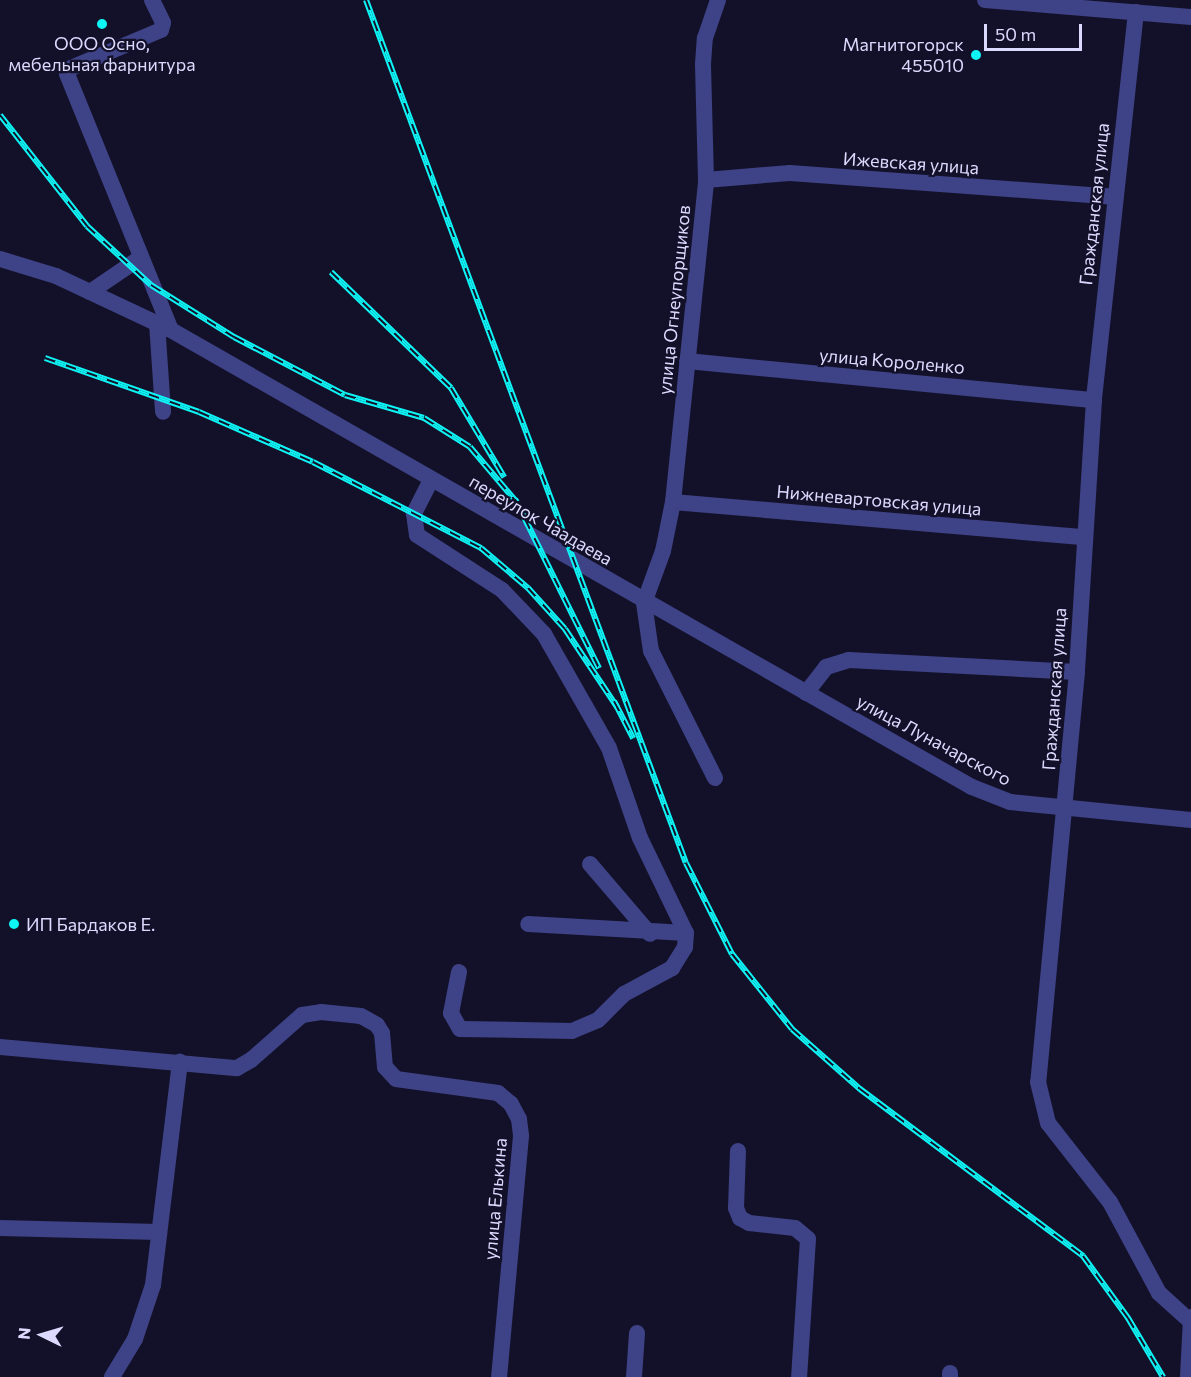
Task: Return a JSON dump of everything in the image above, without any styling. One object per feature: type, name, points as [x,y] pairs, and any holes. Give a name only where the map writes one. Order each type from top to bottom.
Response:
[{"type":"street","points":[[152,0],[163,23],[161,30],[70,68],[67,74],[140,258],[164,326],[163,412]]},
{"type":"street","name":"улица Огнеупорщиков","points":[[644,603],[663,551],[672,502],[706,180],[702,64],[705,38],[718,0]]},
{"type":"street","points":[[985,0],[1136,12],[1157,7],[1191,17]]},
{"type":"street","name":"Гражданская улица","points":[[1136,12],[1113,197],[1082,537],[1077,672],[1040,1059],[1041,1104],[1048,1123],[1110,1202],[1159,1293],[1191,1319]]},
{"type":"street","name":"Ижевская улица","points":[[706,180],[790,173],[1113,197]]},
{"type":"street","points":[[90,292],[140,258]]},
{"type":"street","name":"переулок Чаадаева","points":[[0,259],[56,276],[164,326],[644,603],[806,693]]},
{"type":"street","name":"улица Короленко","points":[[687,361],[1094,400]]},
{"type":"street","points":[[431,480],[414,514],[417,535],[502,590],[544,634],[609,748],[640,838],[686,933],[685,947],[672,968],[624,994],[598,1020],[572,1031],[460,1029],[451,1012],[459,972]]},
{"type":"street","name":"Нижневартовская улица","points":[[672,502],[1082,537]]},
{"type":"street","points":[[644,603],[651,651],[715,778]]},
{"type":"street","points":[[806,693],[826,667],[842,661],[1077,672]]},
{"type":"street","name":"улица Луначарского","points":[[806,693],[972,787],[1010,802],[1065,810],[1191,820]]},
{"type":"street","points":[[590,864],[650,934]]},
{"type":"street","points":[[528,924],[650,934],[686,933]]},
{"type":"street","name":"улица Елькина","points":[[0,1047],[237,1068],[251,1060],[302,1015],[321,1012],[370,1019],[382,1033],[385,1067],[396,1079],[482,1088],[498,1093],[511,1104],[519,1119],[521,1136],[499,1377]]},
{"type":"street","points":[[112,1377],[145,1313],[159,1232],[180,1062]]},
{"type":"street","points":[[738,1151],[736,1208],[740,1218],[749,1223],[795,1228],[808,1239],[799,1377]]},
{"type":"street","points":[[0,1228],[159,1232]]},
{"type":"street","points":[[1188,1377],[1191,1319]]},
{"type":"street","points":[[634,1377],[637,1333]]},
{"type":"railway","points":[[366,0],[686,863],[732,954],[792,1029],[860,1089],[1083,1256],[1128,1318],[1163,1377]]},
{"type":"railway","points":[[0,115],[87,226],[151,285],[234,337],[345,395],[424,418],[470,447],[519,505]]},
{"type":"railway","points":[[331,272],[451,388],[504,477]]},
{"type":"railway","points":[[45,358],[199,412],[313,462],[481,548],[528,588],[565,629],[617,707]]},
{"type":"railway","points":[[515,499],[599,668]]},
{"type":"railway","points":[[614,701],[633,738]]},
{"type":"place","name":"ООО Осно, мебельная фарнитура","points":[[102,24]]},
{"type":"place","name":"Магнитогорск 455010","points":[[976,55]]},
{"type":"place","name":"ИП Бардаков Е.","points":[[14,924]]}]
